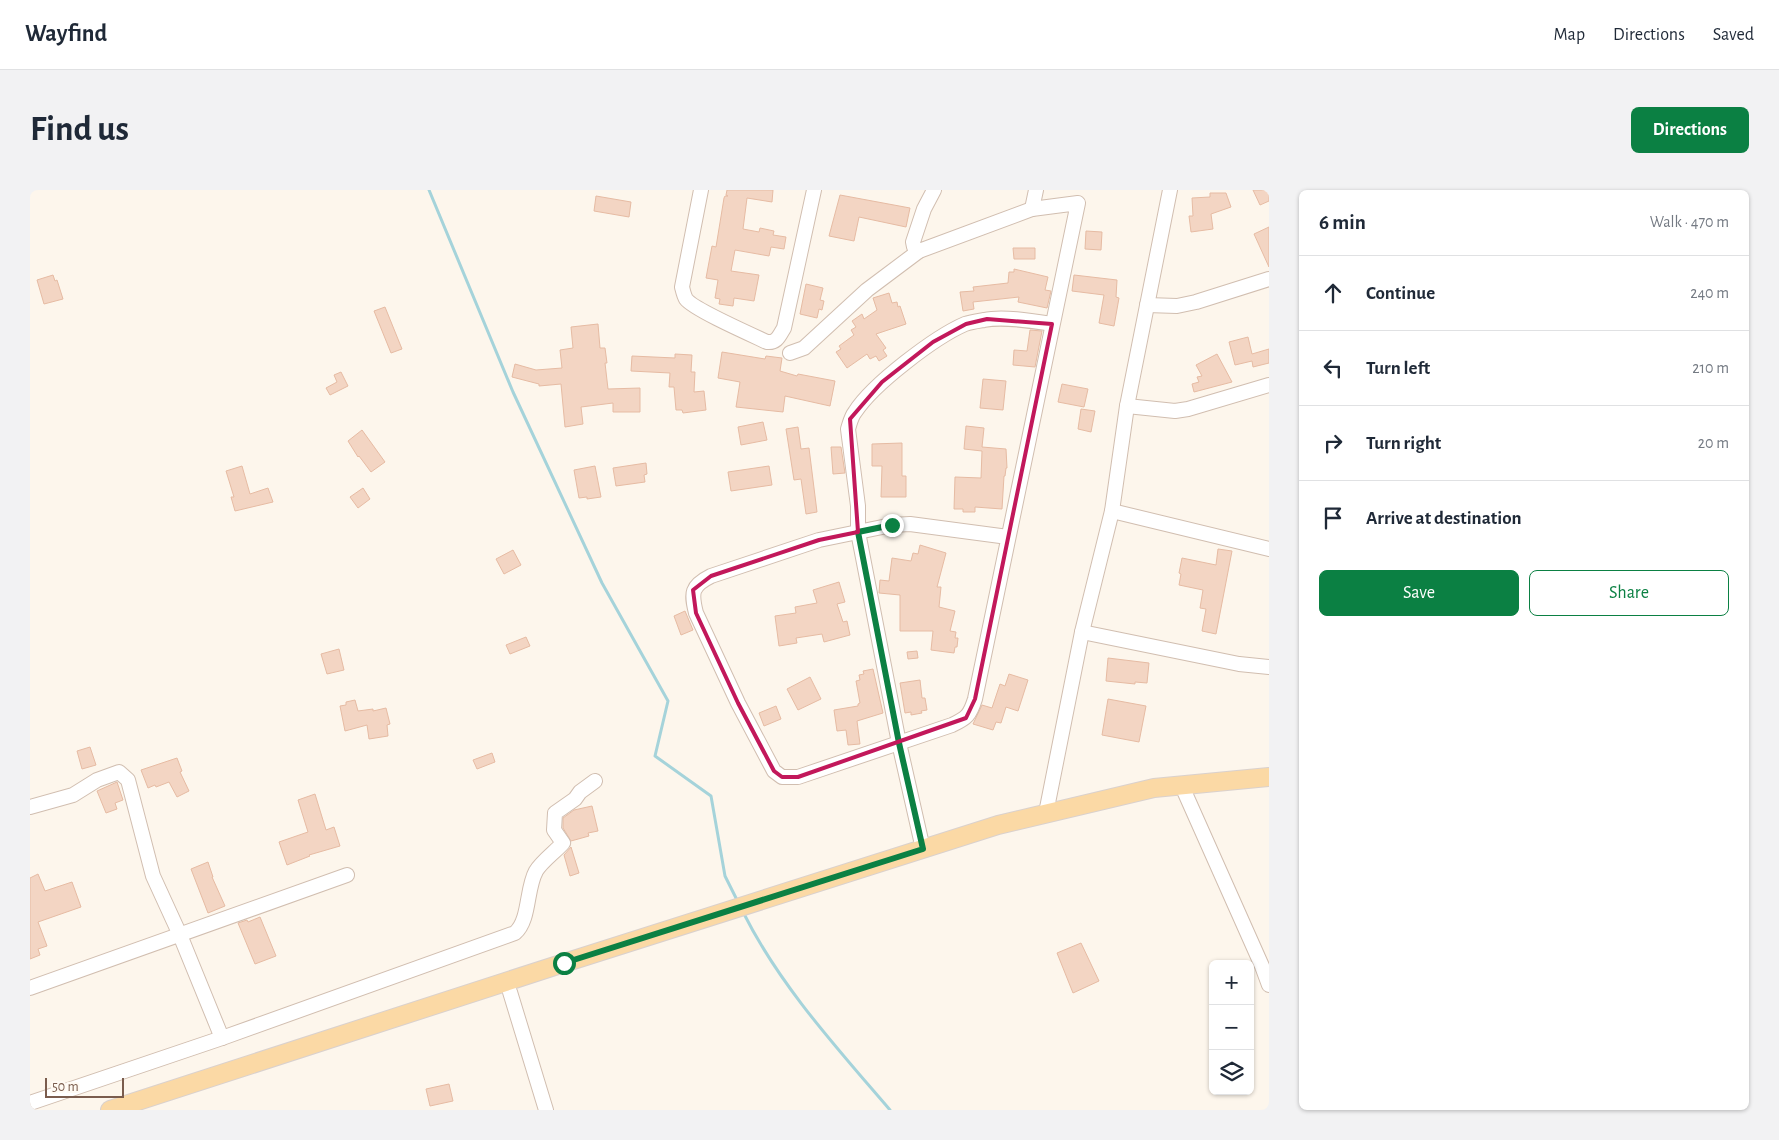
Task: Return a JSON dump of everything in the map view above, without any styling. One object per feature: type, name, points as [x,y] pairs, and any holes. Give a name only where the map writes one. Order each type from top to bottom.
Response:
[{"type":"main road","points":[[110,1110],[998,826],[1154,788],[1269,776]]},
{"type":"main road","points":[[138,1110],[1078,814],[1151,798],[1185,793],[1269,787]]},
{"type":"street","points":[[701,190],[682,288],[684,296],[686,300],[704,312],[767,342],[772,342],[777,340],[784,328],[814,190]]},
{"type":"street","points":[[919,251],[914,247],[913,242],[924,209],[934,190]]},
{"type":"street","points":[[1032,209],[1036,190]]},
{"type":"street","points":[[1046,813],[1082,632],[1112,510],[1127,406],[1170,190]]},
{"type":"street","points":[[790,353],[804,348],[867,290],[919,251],[1032,209],[1078,203],[975,699],[971,711],[966,718],[899,743],[798,777],[782,778],[774,771],[738,703],[696,613],[693,590],[700,581],[818,540],[892,525],[910,524],[1008,538]]},
{"type":"street","points":[[1147,305],[1177,306],[1196,302],[1269,279]]},
{"type":"street","points":[[923,849],[899,743],[858,532],[858,506],[848,429],[850,419],[882,382],[933,342],[966,324],[986,319],[1027,320],[1052,324]]},
{"type":"street","points":[[1127,406],[1175,411],[1188,409],[1269,385]]},
{"type":"street","points":[[1112,510],[1269,550]]},
{"type":"street","points":[[1082,632],[1239,664],[1269,668]]},
{"type":"street","points":[[30,807],[73,795],[98,780],[119,772],[128,780],[153,876],[180,935],[222,1038]]},
{"type":"street","points":[[30,1103],[222,1038],[515,933],[522,928],[530,887],[536,871],[563,843],[554,830],[555,813],[575,799],[580,792],[595,781]]},
{"type":"street","points":[[1185,793],[1269,985]]},
{"type":"street","points":[[30,988],[347,875]]},
{"type":"street","points":[[510,992],[546,1110]]},
{"type":"highlighted area","points":[[987,319],[1052,324],[975,699],[966,718],[798,777],[782,777],[774,771],[738,703],[696,613],[693,590],[711,576],[819,540],[858,532],[850,419],[882,382],[933,342],[966,324]]},
{"type":"building","points":[[727,190],[773,190],[772,202],[747,198],[743,229],[759,232],[760,228],[774,231],[773,235],[786,237],[784,249],[771,247],[769,256],[735,250],[731,271],[759,275],[754,301],[734,298],[733,306],[719,304],[720,299],[715,298],[718,280],[706,278],[712,246],[716,247],[724,198],[728,196],[726,195]]},
{"type":"building","points":[[1253,190],[1269,190],[1269,201],[1260,205]]},
{"type":"building","points":[[1210,193],[1226,193],[1231,207],[1211,214],[1213,229],[1191,232],[1189,216],[1193,216],[1192,198],[1210,197]]},
{"type":"building","points":[[840,195],[910,208],[906,227],[859,217],[854,241],[829,236]]},
{"type":"building","points":[[596,196],[631,202],[629,217],[594,211]]},
{"type":"building","points":[[1269,227],[1269,267],[1254,234]]},
{"type":"building","points":[[1086,231],[1102,232],[1101,250],[1085,249]]},
{"type":"building","points":[[1013,248],[1035,248],[1035,259],[1014,259]]},
{"type":"building","points":[[1014,269],[1048,277],[1045,290],[1051,291],[1047,308],[1018,302],[1019,297],[973,302],[974,309],[963,311],[960,292],[974,291],[973,287],[1008,283],[1009,272],[1014,272]]},
{"type":"building","points":[[53,275],[55,281],[57,280],[63,299],[44,304],[37,280]]},
{"type":"building","points":[[1074,275],[1117,280],[1116,297],[1119,298],[1114,326],[1099,323],[1104,295],[1072,291]]},
{"type":"building","points":[[806,284],[823,288],[820,300],[824,301],[822,310],[819,309],[817,318],[800,314]]},
{"type":"building","points":[[889,293],[892,303],[897,302],[898,307],[900,306],[906,324],[876,334],[886,348],[883,350],[887,356],[879,361],[876,356],[870,359],[867,354],[847,368],[836,352],[841,349],[839,346],[854,335],[851,330],[856,327],[852,321],[862,314],[864,319],[877,310],[873,298]]},
{"type":"building","points":[[385,307],[402,349],[391,353],[374,311]]},
{"type":"building","points":[[598,324],[600,348],[605,348],[608,389],[640,388],[640,412],[613,412],[613,403],[581,407],[583,424],[565,427],[561,384],[539,386],[539,384],[512,377],[515,364],[536,370],[562,368],[560,350],[573,348],[571,327]]},
{"type":"building","points":[[1030,330],[1042,331],[1035,367],[1013,365],[1014,350],[1027,351]]},
{"type":"building","points":[[1248,337],[1252,354],[1269,349],[1269,363],[1253,367],[1252,361],[1235,365],[1229,342]]},
{"type":"building","points":[[722,352],[765,359],[766,356],[782,358],[780,371],[797,376],[798,374],[835,381],[830,406],[785,396],[783,412],[736,407],[740,382],[718,378]]},
{"type":"building","points":[[675,354],[692,355],[691,372],[695,372],[694,392],[704,391],[706,410],[683,413],[682,410],[676,410],[674,387],[669,387],[670,373],[631,371],[632,356],[675,358]]},
{"type":"building","points":[[1217,354],[1232,382],[1194,392],[1192,384],[1199,382],[1197,377],[1202,376],[1196,365]]},
{"type":"building","points":[[341,372],[348,386],[330,395],[326,388],[337,382],[334,375]]},
{"type":"building","points":[[983,379],[1006,381],[1003,410],[980,408]]},
{"type":"building","points":[[1062,384],[1088,389],[1084,407],[1058,402]]},
{"type":"building","points":[[1081,409],[1095,411],[1091,432],[1078,429]]},
{"type":"building","points":[[763,422],[767,440],[741,445],[738,427]]},
{"type":"building","points":[[966,426],[984,428],[982,447],[1006,449],[1007,468],[1004,476],[1002,509],[975,507],[975,512],[963,512],[963,509],[954,509],[955,477],[981,478],[982,451],[964,449]]},
{"type":"building","points":[[798,427],[801,449],[809,448],[817,512],[806,514],[801,479],[794,480],[786,429]]},
{"type":"building","points":[[362,430],[385,462],[371,472],[358,457],[348,441]]},
{"type":"building","points":[[902,443],[902,476],[906,476],[906,497],[881,497],[882,466],[872,466],[872,444]]},
{"type":"building","points":[[831,447],[841,447],[845,473],[833,474]]},
{"type":"building","points":[[646,463],[647,474],[644,475],[645,482],[616,486],[613,468]]},
{"type":"building","points":[[242,466],[250,494],[268,488],[273,502],[235,511],[231,497],[234,497],[226,471]]},
{"type":"building","points":[[595,466],[601,497],[579,498],[574,470]]},
{"type":"building","points":[[769,466],[772,485],[731,491],[728,472]]},
{"type":"building","points":[[363,488],[370,499],[358,508],[350,497]]},
{"type":"building","points":[[920,545],[946,553],[937,587],[941,587],[939,607],[955,611],[950,631],[956,632],[955,638],[958,638],[954,653],[931,650],[933,631],[900,631],[900,595],[879,593],[880,580],[889,581],[892,558],[911,561],[913,553],[918,554]]},
{"type":"building","points":[[1218,549],[1232,551],[1216,634],[1202,631],[1206,609],[1200,608],[1203,590],[1179,585],[1181,574],[1179,573],[1182,558],[1216,565]]},
{"type":"building","points":[[513,550],[521,565],[504,574],[496,559]]},
{"type":"building","points":[[839,582],[845,602],[837,604],[843,622],[847,621],[850,635],[824,642],[822,634],[796,638],[797,643],[779,646],[775,616],[796,613],[795,607],[817,603],[813,590]]},
{"type":"building","points":[[685,611],[693,630],[681,635],[674,616]]},
{"type":"building","points":[[526,637],[530,646],[510,654],[506,645]]},
{"type":"building","points":[[339,649],[344,670],[327,674],[321,654]]},
{"type":"building","points":[[917,651],[918,658],[908,659],[907,652]]},
{"type":"building","points":[[1108,658],[1149,663],[1147,683],[1135,682],[1135,684],[1106,681]]},
{"type":"building","points":[[873,669],[883,713],[857,721],[860,744],[848,745],[846,730],[837,731],[834,710],[858,706],[860,703],[856,681],[860,680],[859,675],[864,674],[863,671]]},
{"type":"building","points":[[1009,674],[1028,680],[1018,711],[1006,707],[1001,723],[996,722],[993,730],[973,724],[982,705],[992,708],[1000,684],[1005,686]]},
{"type":"building","points":[[810,677],[821,699],[798,710],[787,689]]},
{"type":"building","points":[[920,680],[922,698],[925,698],[927,710],[911,715],[911,712],[905,713],[900,683]]},
{"type":"building","points":[[1108,699],[1146,706],[1139,742],[1102,735]]},
{"type":"building","points":[[355,700],[358,711],[373,709],[373,711],[386,708],[390,724],[387,725],[388,736],[369,739],[367,725],[345,731],[340,706]]},
{"type":"building","points":[[776,706],[781,719],[764,726],[759,713]]},
{"type":"building","points":[[90,747],[96,765],[82,769],[77,751]]},
{"type":"building","points":[[492,753],[495,762],[477,769],[473,760]]},
{"type":"building","points":[[177,758],[182,771],[180,772],[189,791],[177,797],[169,782],[148,788],[141,770]]},
{"type":"building","points":[[117,782],[123,800],[115,803],[117,809],[106,813],[97,791]]},
{"type":"building","points":[[315,794],[326,830],[334,827],[340,846],[309,855],[287,865],[279,842],[308,832],[298,800]]},
{"type":"building","points":[[592,806],[598,831],[588,833],[589,836],[571,841],[563,828],[563,818],[574,810]]},
{"type":"building","points":[[571,847],[579,873],[570,876],[564,855]]},
{"type":"building","points":[[208,862],[212,877],[225,906],[208,913],[191,869]]},
{"type":"building","points":[[38,874],[45,891],[72,882],[81,907],[38,922],[47,946],[38,949],[40,955],[30,959],[30,878]]},
{"type":"building","points":[[260,917],[276,956],[255,964],[238,923],[247,920],[248,922]]},
{"type":"building","points":[[1081,943],[1099,981],[1073,993],[1057,953]]},
{"type":"building","points":[[449,1084],[453,1101],[430,1106],[426,1089]]},
{"type":"waterway","points":[[429,190],[513,392],[602,583],[668,701],[655,756],[711,796],[725,876],[738,902]]},
{"type":"waterway","points":[[743,912],[774,965],[792,991],[830,1040],[890,1110]]},
{"type":"route","points":[[564,963],[923,849],[899,743],[858,532],[892,525]]}]
